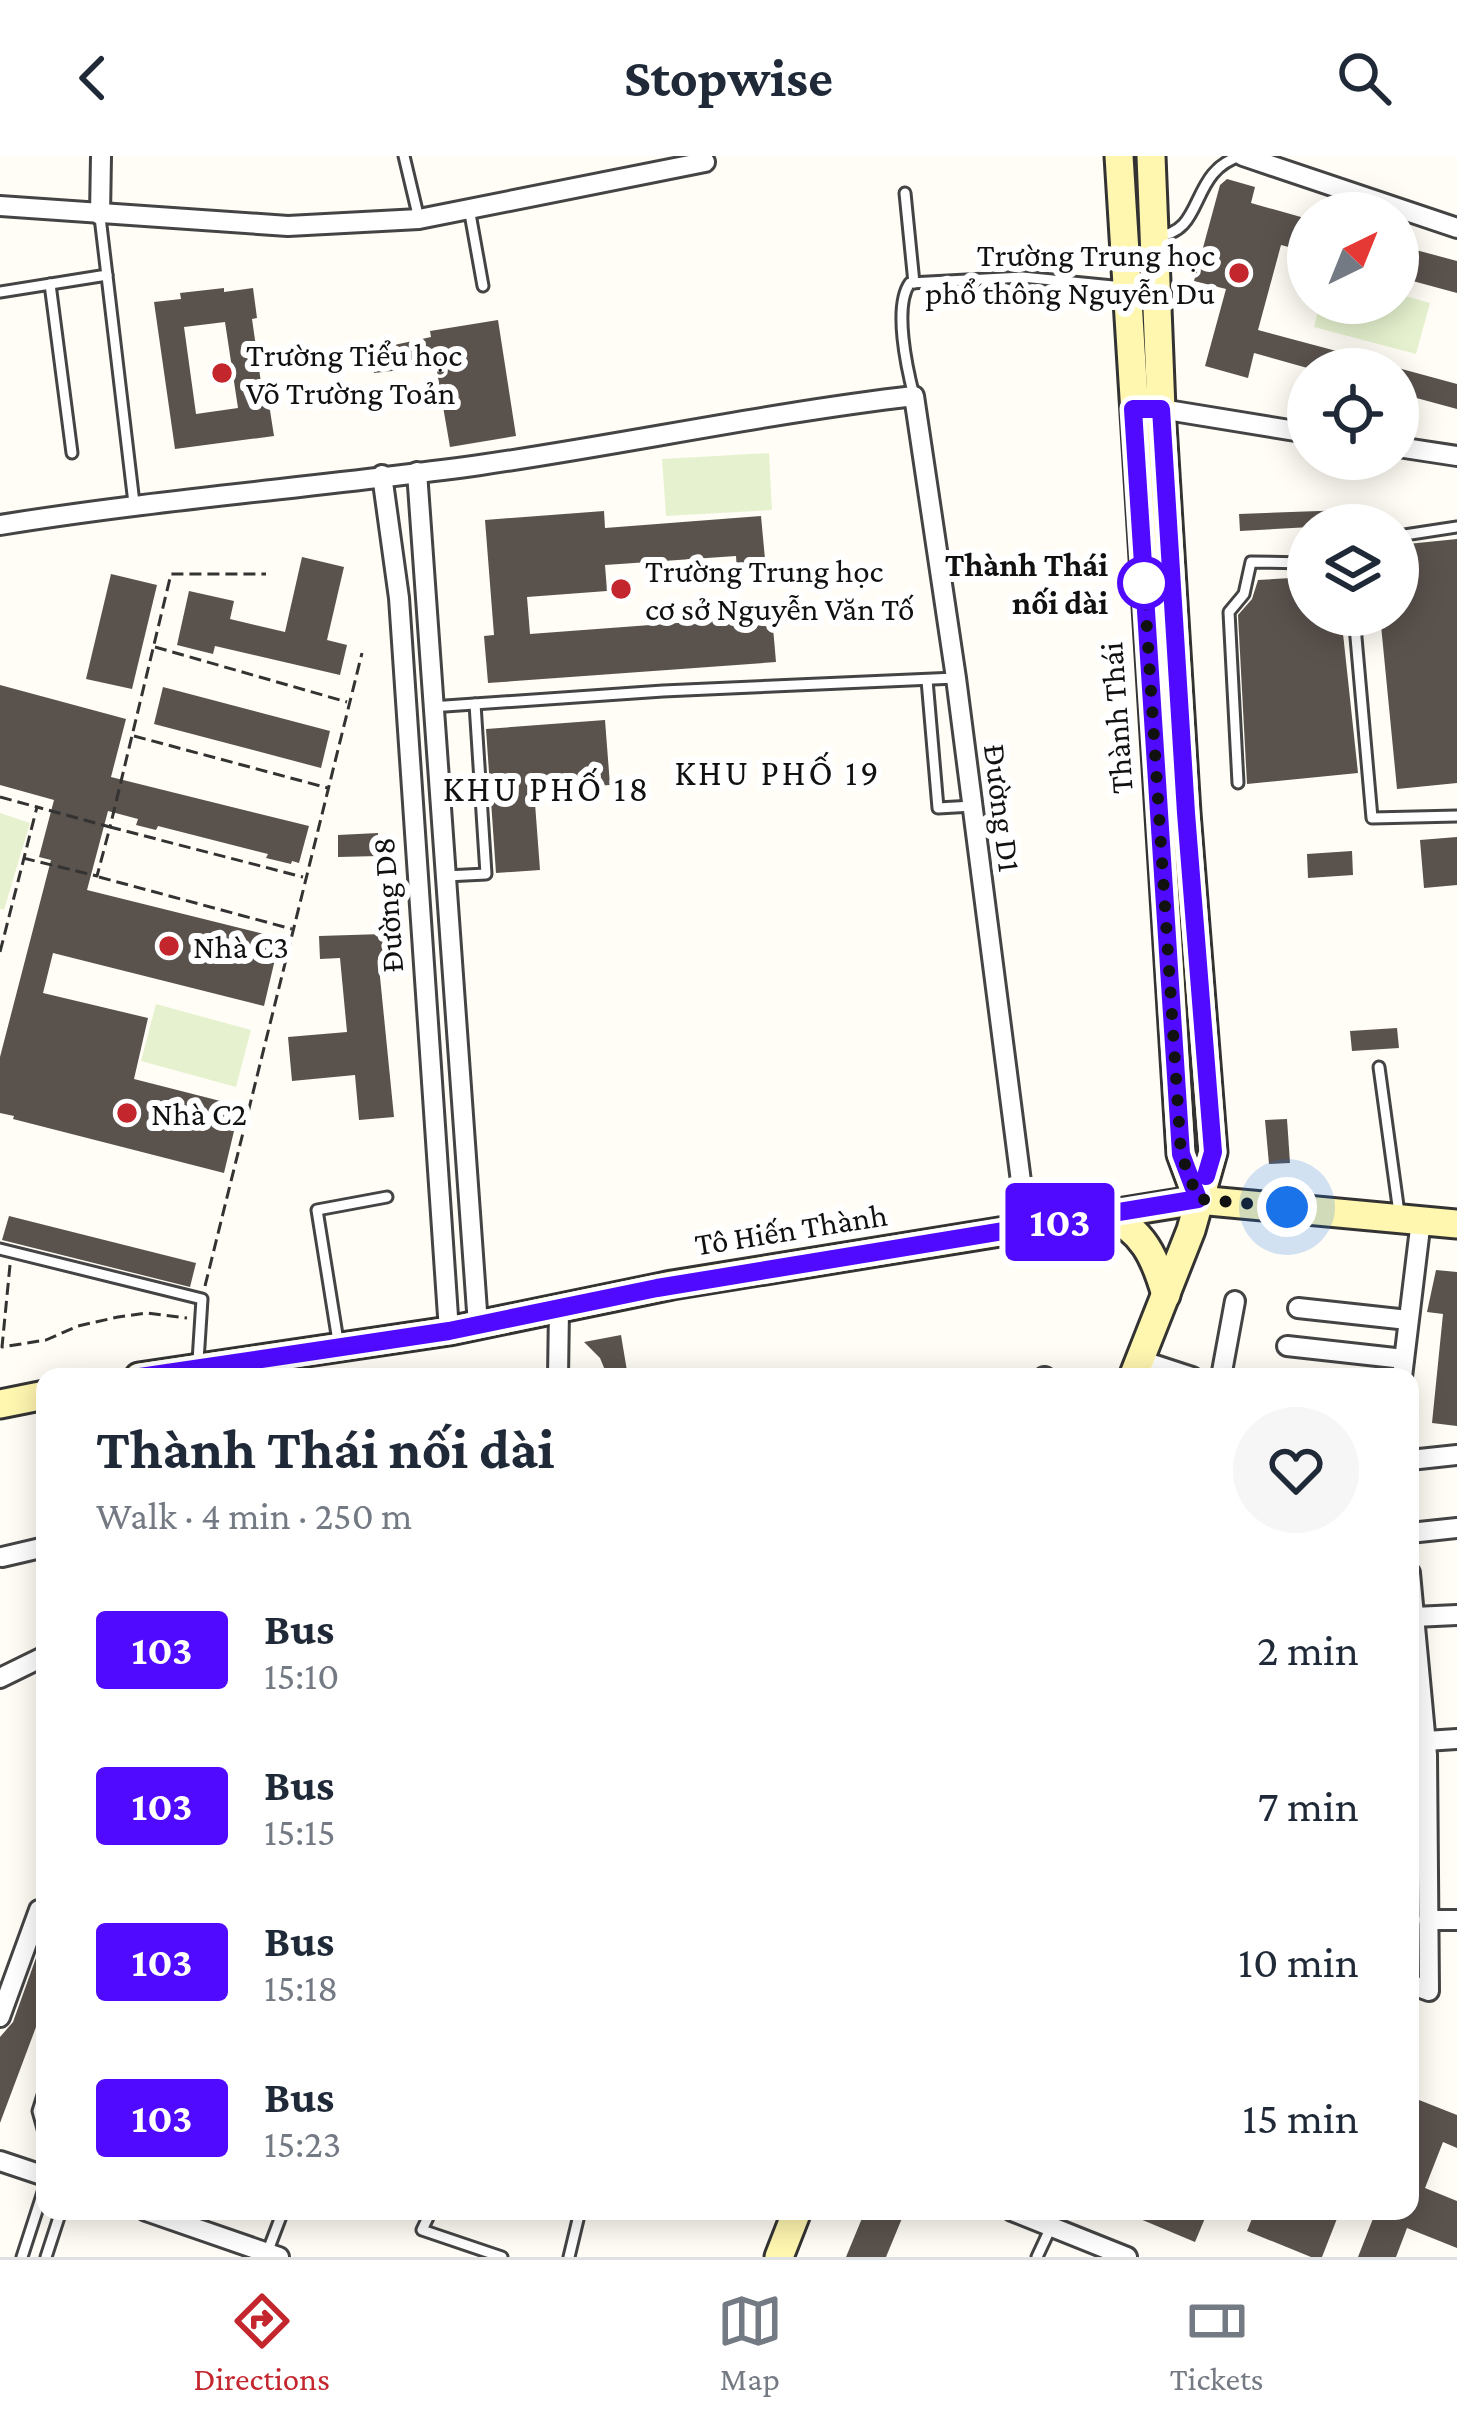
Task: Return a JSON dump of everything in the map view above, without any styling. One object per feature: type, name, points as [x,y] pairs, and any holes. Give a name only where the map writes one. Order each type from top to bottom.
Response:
[{"type":"main road","name":"Thành Thái","points":[[1119,156],[1129,288],[1147,409],[1172,814],[1181,1154],[1198,1199]]},
{"type":"main road","name":"Thành Thái","points":[[1147,409],[1156,236],[1151,156]]},
{"type":"main road","name":"Tô Hiến Thành","points":[[191,1368],[279,1366],[339,1346],[449,1331],[657,1288],[1198,1199],[1457,1224]]},
{"type":"main road","points":[[1136,1368],[1191,1230],[1198,1199]]},
{"type":"main road","points":[[1106,1214],[1142,1237],[1166,1294]]},
{"type":"main road","points":[[0,1404],[36,1397]]},
{"type":"main road","points":[[778,2257],[793,2220]]},
{"type":"street","points":[[100,215],[101,156]]},
{"type":"street","points":[[1242,156],[1457,228]]},
{"type":"street","points":[[0,206],[289,226],[419,219],[705,162]]},
{"type":"street","points":[[0,525],[134,503],[542,455],[810,408],[914,396]]},
{"type":"street","name":"Đường D1","points":[[914,396],[1028,1228]]},
{"type":"street","points":[[1147,409],[1287,430]]},
{"type":"street","points":[[1419,450],[1457,456]]},
{"type":"street","name":"Đường D8","points":[[417,472],[478,1325]]},
{"type":"street","name":"Đường D8","points":[[382,475],[399,598],[449,1331]]},
{"type":"street","points":[[399,598],[424,597]]},
{"type":"street","points":[[415,879],[445,877]]},
{"type":"street","points":[[1287,1346],[1403,1368],[1410,1219]]},
{"type":"street","points":[[1223,1368],[1235,1301]]},
{"type":"street","points":[[1298,1308],[1408,1320]]},
{"type":"street","points":[[559,1309],[559,1368]]},
{"type":"street","points":[[1419,1459],[1457,1455]]},
{"type":"street","points":[[1419,1532],[1457,1528]]},
{"type":"street","points":[[2,1557],[36,1549]]},
{"type":"street","points":[[1419,1618],[1457,1615]]},
{"type":"street","points":[[0,1678],[36,1660]]},
{"type":"street","points":[[1419,1689],[1426,1741],[1427,1920],[1419,1987]]},
{"type":"street","points":[[1426,1741],[1457,1739]]},
{"type":"street","points":[[0,2018],[36,1918]]},
{"type":"street","points":[[1427,1920],[1457,1920]]},
{"type":"street","points":[[0,2161],[36,2173]]},
{"type":"street","points":[[172,2220],[273,2255]]},
{"type":"street","points":[[1034,2220],[1127,2257]]},
{"type":"lane","points":[[404,156],[419,219]]},
{"type":"lane","points":[[1156,236],[1181,228],[1213,170],[1223,161],[1242,156]]},
{"type":"lane","points":[[904,193],[914,283]]},
{"type":"lane","points":[[469,208],[483,286]]},
{"type":"lane","points":[[100,215],[134,503]]},
{"type":"lane","points":[[0,292],[107,275]]},
{"type":"lane","points":[[914,396],[905,363],[903,302],[904,291],[914,283],[1022,277],[1129,288]]},
{"type":"lane","points":[[50,284],[72,453]]},
{"type":"lane","points":[[1419,533],[1457,527]]},
{"type":"lane","points":[[1238,783],[1229,612],[1244,594],[1251,562],[1287,563]]},
{"type":"lane","points":[[1356,636],[1372,818],[1457,816]]},
{"type":"lane","points":[[431,707],[956,678]]},
{"type":"lane","points":[[927,680],[938,808],[973,806]]},
{"type":"lane","points":[[445,877],[487,874],[475,704]]},
{"type":"lane","points":[[1379,1067],[1410,1219]]},
{"type":"lane","points":[[339,1346],[316,1210],[387,1197]]},
{"type":"lane","points":[[6,1250],[202,1299],[197,1367]]},
{"type":"lane","points":[[22,2257],[36,2214]]},
{"type":"lane","points":[[46,2257],[58,2220]]},
{"type":"lane","points":[[273,2255],[282,2220]]},
{"type":"lane","points":[[426,2220],[422,2230],[502,2257]]},
{"type":"lane","points":[[569,2257],[578,2220]]},
{"type":"lane","points":[[1037,2257],[1051,2227]]},
{"type":"path","points":[[97,876],[171,574],[266,574]]},
{"type":"path","points":[[153,647],[349,703]]},
{"type":"path","points":[[202,1299],[362,653]]},
{"type":"path","points":[[132,736],[328,788]]},
{"type":"path","points":[[0,797],[304,878]]},
{"type":"path","points":[[0,952],[37,807]]},
{"type":"path","points":[[23,858],[293,930]]},
{"type":"path","points":[[6,1250],[2,1347],[46,1340],[78,1325],[147,1313],[200,1320]]},
{"type":"green space","points":[[1419,300],[1430,303],[1418,348],[1393,348],[1314,327],[1419,324]]},
{"type":"green space","points":[[769,453],[772,510],[666,516],[662,459]]},
{"type":"green space","points":[[0,813],[30,823],[4,910],[0,909]]},
{"type":"green space","points":[[156,1004],[251,1030],[236,1087],[141,1061]]},
{"type":"building","points":[[1227,179],[1255,187],[1251,203],[1287,213],[1287,247],[1281,245],[1258,330],[1325,348],[1287,348],[1287,362],[1254,353],[1248,378],[1205,366],[1226,289],[1194,281],[1220,185]]},
{"type":"building","points":[[1419,251],[1457,261],[1457,293],[1419,283]]},
{"type":"building","points":[[253,288],[257,318],[252,319],[264,404],[269,404],[274,436],[175,449],[154,302],[181,299],[180,293]],"holes":[[[225,322],[238,408],[196,414],[184,327]]]},
{"type":"building","points":[[498,320],[516,436],[450,447],[436,366],[374,373],[373,367],[366,369],[362,352],[431,337],[430,331]]},
{"type":"building","points":[[1419,374],[1457,384],[1457,409],[1419,399]]},
{"type":"building","points":[[604,511],[605,528],[761,516],[766,570],[737,572],[736,556],[605,565],[607,591],[527,597],[530,634],[772,616],[776,662],[488,683],[484,636],[494,635],[485,520]]},
{"type":"building","points":[[1287,512],[1287,528],[1240,531],[1239,514]]},
{"type":"building","points":[[1457,539],[1457,783],[1397,789],[1382,636],[1419,636],[1419,543]]},
{"type":"building","points":[[302,557],[344,567],[327,640],[347,645],[340,675],[215,646],[213,654],[177,645],[189,591],[234,601],[230,619],[285,632]]},
{"type":"building","points":[[111,574],[157,585],[132,689],[86,679]]},
{"type":"building","points":[[1287,578],[1287,636],[1343,636],[1358,773],[1247,784],[1238,615],[1252,599],[1258,580]]},
{"type":"building","points":[[0,685],[126,719],[111,777],[309,826],[299,863],[291,864],[158,826],[156,830],[136,825],[138,819],[108,811],[87,890],[280,938],[264,1006],[53,953],[43,993],[148,1018],[134,1079],[240,1106],[224,1173],[0,1113],[0,1057],[51,860],[39,857],[54,800],[0,785]]},
{"type":"building","points":[[163,687],[330,731],[321,768],[154,724]]},
{"type":"building","points":[[605,720],[610,785],[534,790],[540,870],[496,873],[486,729]]},
{"type":"building","points":[[378,833],[379,856],[338,857],[338,835]]},
{"type":"building","points":[[1457,837],[1457,885],[1424,888],[1420,840]]},
{"type":"building","points":[[1352,851],[1353,875],[1308,878],[1307,854]]},
{"type":"building","points":[[383,934],[384,957],[378,957],[394,1117],[359,1120],[355,1075],[292,1081],[288,1037],[347,1032],[340,958],[320,959],[319,936]]},
{"type":"building","points":[[1397,1028],[1399,1048],[1352,1051],[1350,1031]]},
{"type":"building","points":[[1287,1119],[1290,1163],[1269,1164],[1265,1120]]},
{"type":"building","points":[[9,1216],[196,1263],[190,1287],[2,1240]]},
{"type":"building","points":[[1436,1270],[1457,1272],[1457,1426],[1432,1423],[1443,1314],[1427,1312]]},
{"type":"building","points":[[621,1335],[626,1368],[604,1368],[584,1342]]},
{"type":"building","points":[[36,1958],[36,2027],[0,2123],[0,2037],[13,2022]]},
{"type":"building","points":[[1419,2100],[1457,2115],[1457,2148],[1443,2142],[1425,2188],[1457,2201],[1457,2248],[1407,2228],[1396,2257],[1358,2257],[1372,2220],[1419,2220]]},
{"type":"building","points":[[861,2220],[901,2220],[886,2257],[846,2257]]},
{"type":"building","points":[[1142,2220],[1204,2220],[1195,2242]]},
{"type":"building","points":[[1251,2220],[1336,2220],[1322,2257],[1311,2257],[1247,2231]]},
{"type":"bus line","name":"103","points":[[191,1368],[449,1331],[657,1288],[1198,1199],[1181,1154],[1133,409],[1161,409],[1213,1152],[1206,1176]]},
{"type":"place","name":"Trường Trung học phổ thông Nguyễn Du","points":[[1239,273]]},
{"type":"place","name":"Trường Tiểu học Võ Trường Toản","points":[[222,373]]},
{"type":"place","name":"Thành Thái nối dài","points":[[1144,583]]},
{"type":"place","name":"Trường Trung học cơ sở Nguyễn Văn Tố","points":[[621,589]]},
{"type":"place","name":"Nhà C3","points":[[169,946]]},
{"type":"place","name":"Nhà C2","points":[[127,1113]]},
{"type":"district","name":"KHU PHỐ 19","points":[[778,773]]},
{"type":"district","name":"KHU PHỐ 18","points":[[547,789]]},
{"type":"route","points":[[1144,583],[1181,1154],[1198,1199],[1287,1207]]}]
